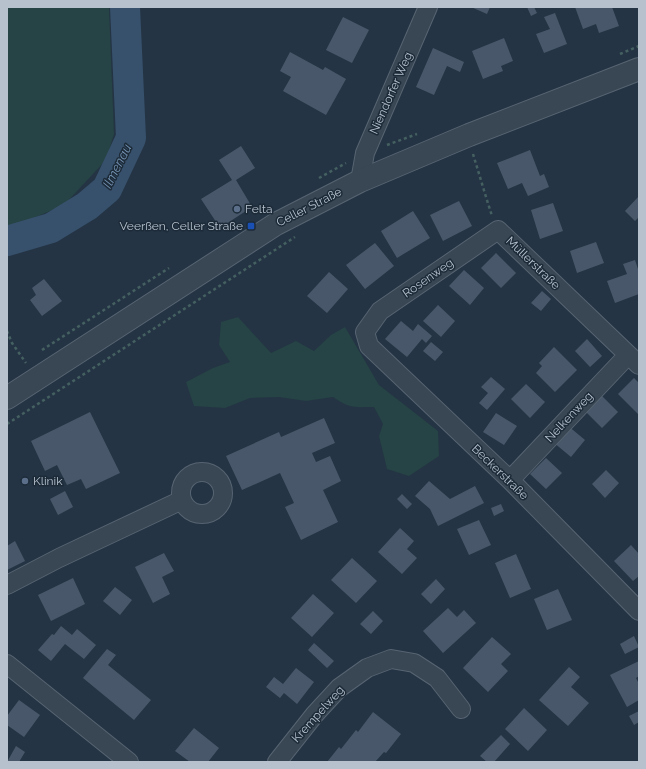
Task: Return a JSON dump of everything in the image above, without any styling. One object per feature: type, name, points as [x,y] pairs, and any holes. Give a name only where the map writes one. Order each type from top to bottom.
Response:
[{"type":"street","name":"Niendorfer Weg","points":[[360,181],[364,153],[428,7]]},
{"type":"street","name":"Celler Straße","points":[[7,398],[276,224],[360,181],[639,69]]},
{"type":"street","name":"Rosenweg","points":[[365,332],[380,311],[498,230]]},
{"type":"street","name":"Müllerstraße","points":[[498,230],[634,360]]},
{"type":"street","name":"Beckerstraße","points":[[365,332],[369,346],[510,480],[637,604]]},
{"type":"street","name":"Nelkenweg","points":[[510,480],[634,360]]},
{"type":"street","points":[[7,585],[59,558],[182,500]]},
{"type":"street","name":"Krempelweg","points":[[277,762],[315,714],[339,688],[367,668],[391,659],[414,663],[438,678],[461,709]]},
{"type":"street","points":[[7,664],[129,762]]},
{"type":"path","name":"Müllerstraße","points":[[469,136],[474,159],[498,230]]},
{"type":"path","points":[[7,424],[296,237]]},
{"type":"path","points":[[7,331],[12,343],[25,361]]},
{"type":"green space","points":[[7,7],[109,7],[114,134],[106,160],[64,205],[17,225],[7,225]]},
{"type":"green space","points":[[238,317],[271,353],[296,341],[314,351],[331,335],[345,327],[379,385],[438,431],[439,456],[409,476],[387,469],[379,436],[383,424],[374,407],[352,406],[344,404],[333,397],[306,401],[279,397],[250,398],[225,408],[194,406],[186,382],[213,368],[230,362],[219,345],[221,322]]},
{"type":"building","points":[[471,7],[490,7],[487,14]]},
{"type":"building","points":[[527,7],[534,7],[537,13],[531,16]]},
{"type":"building","points":[[575,7],[612,7],[619,26],[599,33],[596,24],[583,29]]},
{"type":"building","points":[[555,13],[567,44],[544,53],[536,34],[550,29],[544,17]]},
{"type":"building","points":[[343,17],[369,30],[352,63],[326,50]]},
{"type":"building","points":[[504,38],[513,61],[501,66],[503,71],[483,79],[472,51]]},
{"type":"building","points":[[433,48],[464,62],[460,72],[447,66],[434,95],[416,87]]},
{"type":"building","points":[[290,52],[323,70],[325,67],[346,79],[326,115],[283,91],[291,77],[280,71]]},
{"type":"building","points":[[241,146],[255,168],[236,180],[252,207],[220,228],[201,199],[232,180],[219,160]]},
{"type":"building","points":[[530,150],[540,176],[544,174],[549,187],[528,196],[522,183],[508,189],[497,163]]},
{"type":"building","points":[[639,196],[639,217],[635,221],[625,211]]},
{"type":"building","points":[[459,201],[472,226],[443,241],[430,215]]},
{"type":"building","points":[[553,203],[563,231],[540,239],[531,210]]},
{"type":"building","points":[[413,211],[430,238],[397,258],[381,231]]},
{"type":"building","points":[[596,242],[604,263],[577,273],[570,251]]},
{"type":"building","points":[[375,243],[394,266],[365,289],[346,265]]},
{"type":"building","points":[[496,253],[516,273],[501,288],[481,268]]},
{"type":"building","points":[[635,260],[639,272],[639,294],[615,303],[607,281],[627,274],[623,264]]},
{"type":"building","points":[[464,270],[484,288],[470,305],[449,286]]},
{"type":"building","points":[[329,272],[348,289],[327,313],[307,296]]},
{"type":"building","points":[[44,279],[62,301],[42,316],[30,300],[36,295],[32,288]]},
{"type":"building","points":[[542,291],[551,299],[541,311],[531,303]]},
{"type":"building","points":[[438,305],[455,321],[441,337],[423,321]]},
{"type":"building","points":[[401,321],[413,331],[418,324],[432,336],[426,343],[422,339],[407,357],[385,339]]},
{"type":"building","points":[[587,339],[602,356],[590,367],[575,351]]},
{"type":"building","points":[[431,342],[443,352],[435,361],[423,351]]},
{"type":"building","points":[[554,347],[577,370],[555,392],[536,373],[542,366],[539,363]]},
{"type":"building","points":[[491,377],[505,389],[487,410],[479,403],[488,393],[481,387]]},
{"type":"building","points":[[634,378],[639,383],[639,415],[618,394]]},
{"type":"building","points":[[526,384],[545,402],[530,418],[511,399]]},
{"type":"building","points":[[600,394],[618,412],[602,428],[584,410]]},
{"type":"building","points":[[90,412],[120,473],[86,489],[81,479],[67,485],[57,465],[45,471],[31,441]]},
{"type":"building","points":[[496,413],[517,426],[504,445],[483,432]]},
{"type":"building","points":[[324,418],[335,443],[312,453],[316,462],[330,456],[341,481],[323,490],[338,522],[301,540],[285,507],[294,503],[280,473],[242,490],[226,456],[279,432],[281,437]]},
{"type":"building","points":[[567,425],[585,440],[571,457],[553,442]]},
{"type":"building","points":[[546,458],[562,473],[546,489],[530,474]]},
{"type":"building","points":[[606,470],[619,483],[605,498],[592,484]]},
{"type":"building","points":[[429,481],[450,499],[475,486],[484,503],[438,526],[430,509],[415,496]]},
{"type":"building","points":[[65,491],[73,507],[58,515],[50,499]]},
{"type":"building","points":[[402,494],[412,504],[407,509],[397,499]]},
{"type":"building","points":[[501,504],[504,511],[494,516],[491,508]]},
{"type":"building","points":[[479,520],[491,545],[469,555],[457,529]]},
{"type":"building","points":[[400,528],[414,541],[407,549],[417,558],[402,574],[378,552]]},
{"type":"building","points":[[15,541],[25,561],[7,570],[7,546]]},
{"type":"building","points":[[631,545],[639,554],[639,576],[633,581],[614,561]]},
{"type":"building","points":[[164,553],[174,571],[162,577],[170,594],[153,603],[135,567]]},
{"type":"building","points":[[516,554],[531,589],[510,598],[495,563]]},
{"type":"building","points":[[352,558],[377,581],[356,603],[331,580]]},
{"type":"building","points":[[73,578],[85,604],[51,621],[38,595]]},
{"type":"building","points":[[436,579],[445,589],[431,604],[421,594]]},
{"type":"building","points":[[115,587],[132,600],[120,615],[103,601]]},
{"type":"building","points":[[558,589],[572,620],[547,630],[534,599]]},
{"type":"building","points":[[313,594],[334,613],[312,637],[291,618]]},
{"type":"building","points":[[448,608],[457,617],[464,610],[476,623],[443,653],[423,631]]},
{"type":"building","points":[[373,611],[383,621],[371,634],[360,624]]},
{"type":"building","points":[[61,626],[72,635],[77,629],[96,645],[84,659],[65,644],[51,661],[38,650]]},
{"type":"building","points":[[634,636],[639,647],[625,654],[620,644]]},
{"type":"building","points":[[492,637],[511,654],[501,664],[508,671],[488,692],[463,668]]},
{"type":"building","points":[[314,643],[334,661],[327,668],[308,650]]},
{"type":"building","points":[[107,649],[116,655],[108,665],[151,700],[134,720],[83,678]]},
{"type":"building","points":[[639,661],[639,676],[636,678],[639,684],[639,700],[627,707],[610,675]]},
{"type":"building","points":[[569,667],[580,677],[571,687],[589,703],[568,726],[539,700]]},
{"type":"building","points":[[296,668],[314,682],[297,704],[284,693],[280,698],[266,687],[274,677],[283,684]]},
{"type":"building","points":[[19,700],[40,715],[24,737],[7,725],[7,716]]},
{"type":"building","points":[[524,708],[547,730],[528,751],[505,729]]},
{"type":"building","points":[[639,711],[639,722],[634,725],[629,716]]},
{"type":"building","points":[[373,712],[401,734],[386,753],[384,752],[375,762],[327,762],[339,747],[341,749],[356,730],[358,732]]},
{"type":"building","points":[[194,728],[219,748],[208,762],[190,762],[175,751]]},
{"type":"building","points":[[501,735],[510,744],[494,762],[487,762],[480,756]]},
{"type":"building","points":[[16,746],[25,752],[19,762],[7,762]]},
{"type":"waterway","name":"Ilmenau","points":[[7,241],[51,228],[87,206],[107,189],[131,138],[125,7]]},
{"type":"place","name":"Felta","points":[[237,209]]},
{"type":"place","name":"Veerßen, Celler Straße","points":[[251,226]]},
{"type":"place","name":"Klinik","points":[[25,481]]}]
